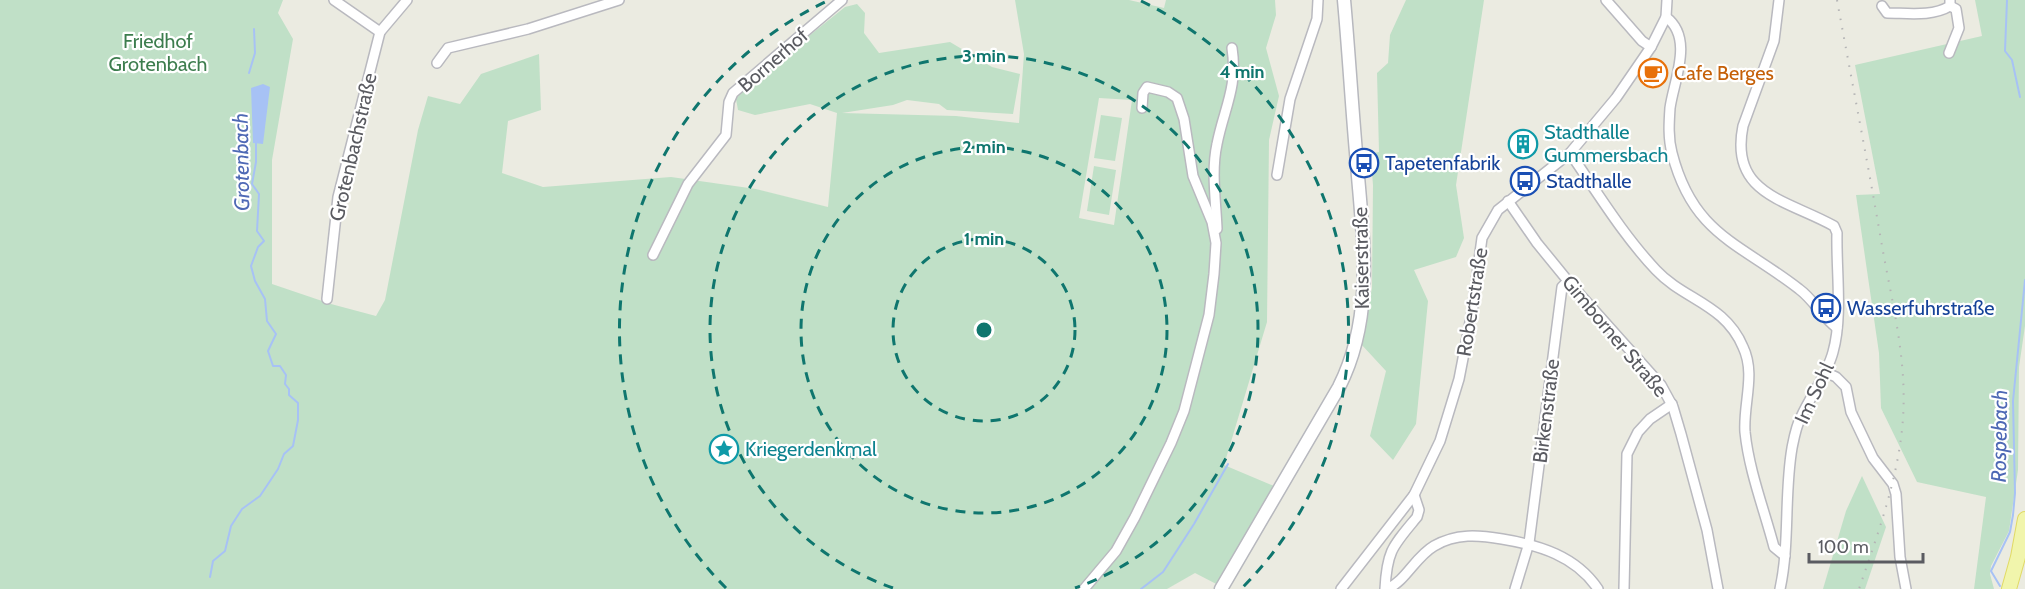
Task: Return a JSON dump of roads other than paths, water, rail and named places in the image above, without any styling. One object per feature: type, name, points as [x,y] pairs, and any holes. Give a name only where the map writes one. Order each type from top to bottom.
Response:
[{"type":"main road","points":[[2009,589],[2025,519]]},
{"type":"street","points":[[334,0],[380,32]]},
{"type":"street","name":"Grotenbachstraße","points":[[327,299],[338,197],[380,32],[407,0]]},
{"type":"street","points":[[437,63],[448,48],[528,29],[619,0]]},
{"type":"street","name":"Bornerhof","points":[[653,255],[688,184],[726,135],[729,102],[733,93],[842,0]]},
{"type":"street","points":[[1277,175],[1290,99],[1317,20],[1318,0]]},
{"type":"street","name":"Kaiserstraße","points":[[1221,589],[1340,387],[1350,367],[1357,341],[1364,306],[1364,277],[1361,207],[1344,0]]},
{"type":"street","points":[[1606,0],[1642,41],[1651,47]]},
{"type":"street","points":[[1667,0],[1666,17],[1673,23],[1680,43],[1680,64],[1671,105],[1669,134],[1679,179],[1685,191],[1701,215],[1719,235],[1800,290],[1822,312],[1828,322],[1837,328]]},
{"type":"street","name":"Im Sohl","points":[[1779,0],[1774,41],[1740,138],[1741,158],[1748,174],[1759,188],[1774,199],[1834,226],[1837,233],[1837,328],[1833,352],[1800,419],[1792,447],[1785,556],[1780,589]]},
{"type":"street","points":[[1882,6],[1887,13],[1928,13],[1950,3],[1956,9],[1959,28],[1949,53]]},
{"type":"street","name":"Robertstraße","points":[[1341,589],[1414,495],[1440,441],[1459,379],[1472,312],[1482,238],[1498,210],[1570,153],[1616,98],[1651,47],[1666,17]]},
{"type":"street","points":[[1084,589],[1116,551],[1171,443],[1184,411],[1209,315],[1217,230],[1214,171],[1216,145],[1228,108],[1235,68],[1232,48]]},
{"type":"street","points":[[1142,108],[1143,93],[1147,87],[1168,92],[1177,98],[1184,119],[1193,176],[1212,222],[1216,243]]},
{"type":"street","points":[[1570,153],[1627,235],[1657,272],[1718,312],[1736,333],[1744,347],[1748,363],[1745,430],[1748,453],[1774,547],[1785,556]]},
{"type":"street","name":"Gimborner Straße","points":[[1508,201],[1537,243],[1661,385],[1672,404],[1707,530],[1718,589]]},
{"type":"street","name":"Birkenstraße","points":[[1515,589],[1529,543],[1562,287],[1568,281]]},
{"type":"street","points":[[1825,372],[1836,377],[1846,387],[1851,412],[1873,459],[1893,484],[1896,494],[1900,557],[1906,589]]},
{"type":"street","points":[[1624,589],[1627,454],[1638,432],[1650,419],[1672,404]]},
{"type":"street","points":[[1414,495],[1419,510],[1417,517],[1391,552],[1386,564],[1386,589],[1396,585],[1416,561],[1434,546],[1456,537],[1480,535],[1529,543],[1564,558],[1582,571],[1598,589]]},
{"type":"water","points":[[263,84],[270,87],[263,144],[253,143],[251,88]]},
{"type":"waterway","name":"Rospebach","points":[[2007,0],[2005,51],[2012,60],[2020,97]]},
{"type":"waterway","name":"Grotenbach","points":[[249,73],[255,53],[254,29]]},
{"type":"waterway","name":"Grotenbach","points":[[210,577],[213,561],[225,551],[231,526],[242,509],[260,496],[278,469],[284,454],[293,446],[298,420],[298,403],[289,395],[289,389],[285,384],[286,375],[280,366],[273,366],[268,351],[276,334],[267,321],[265,299],[255,281],[251,266],[258,247],[264,241],[257,231],[259,194],[252,184],[256,162],[256,141]]},
{"type":"waterway","name":"Rospebach","points":[[2000,586],[1991,571],[2010,532],[2013,515],[2015,493],[2013,401],[2025,280]]},
{"type":"waterway","points":[[1141,589],[1163,572],[1194,524],[1228,464]]},
{"type":"railway","points":[[1837,0],[1898,331],[1904,396],[1897,462],[1880,526],[1859,589]]},
{"type":"place","name":"Cafe Berges","points":[[1653,73]]},
{"type":"place","name":"Stadthalle Gummersbach","points":[[1523,144]]},
{"type":"place","name":"Tapetenfabrik","points":[[1364,163]]},
{"type":"place","name":"Stadthalle","points":[[1525,181]]},
{"type":"place","name":"Wasserfuhrstraße","points":[[1826,308]]},
{"type":"place","name":"Kriegerdenkmal","points":[[724,449]]},
{"type":"park label","name":"Friedhof Grotenbach","points":[[158,52]]}]
